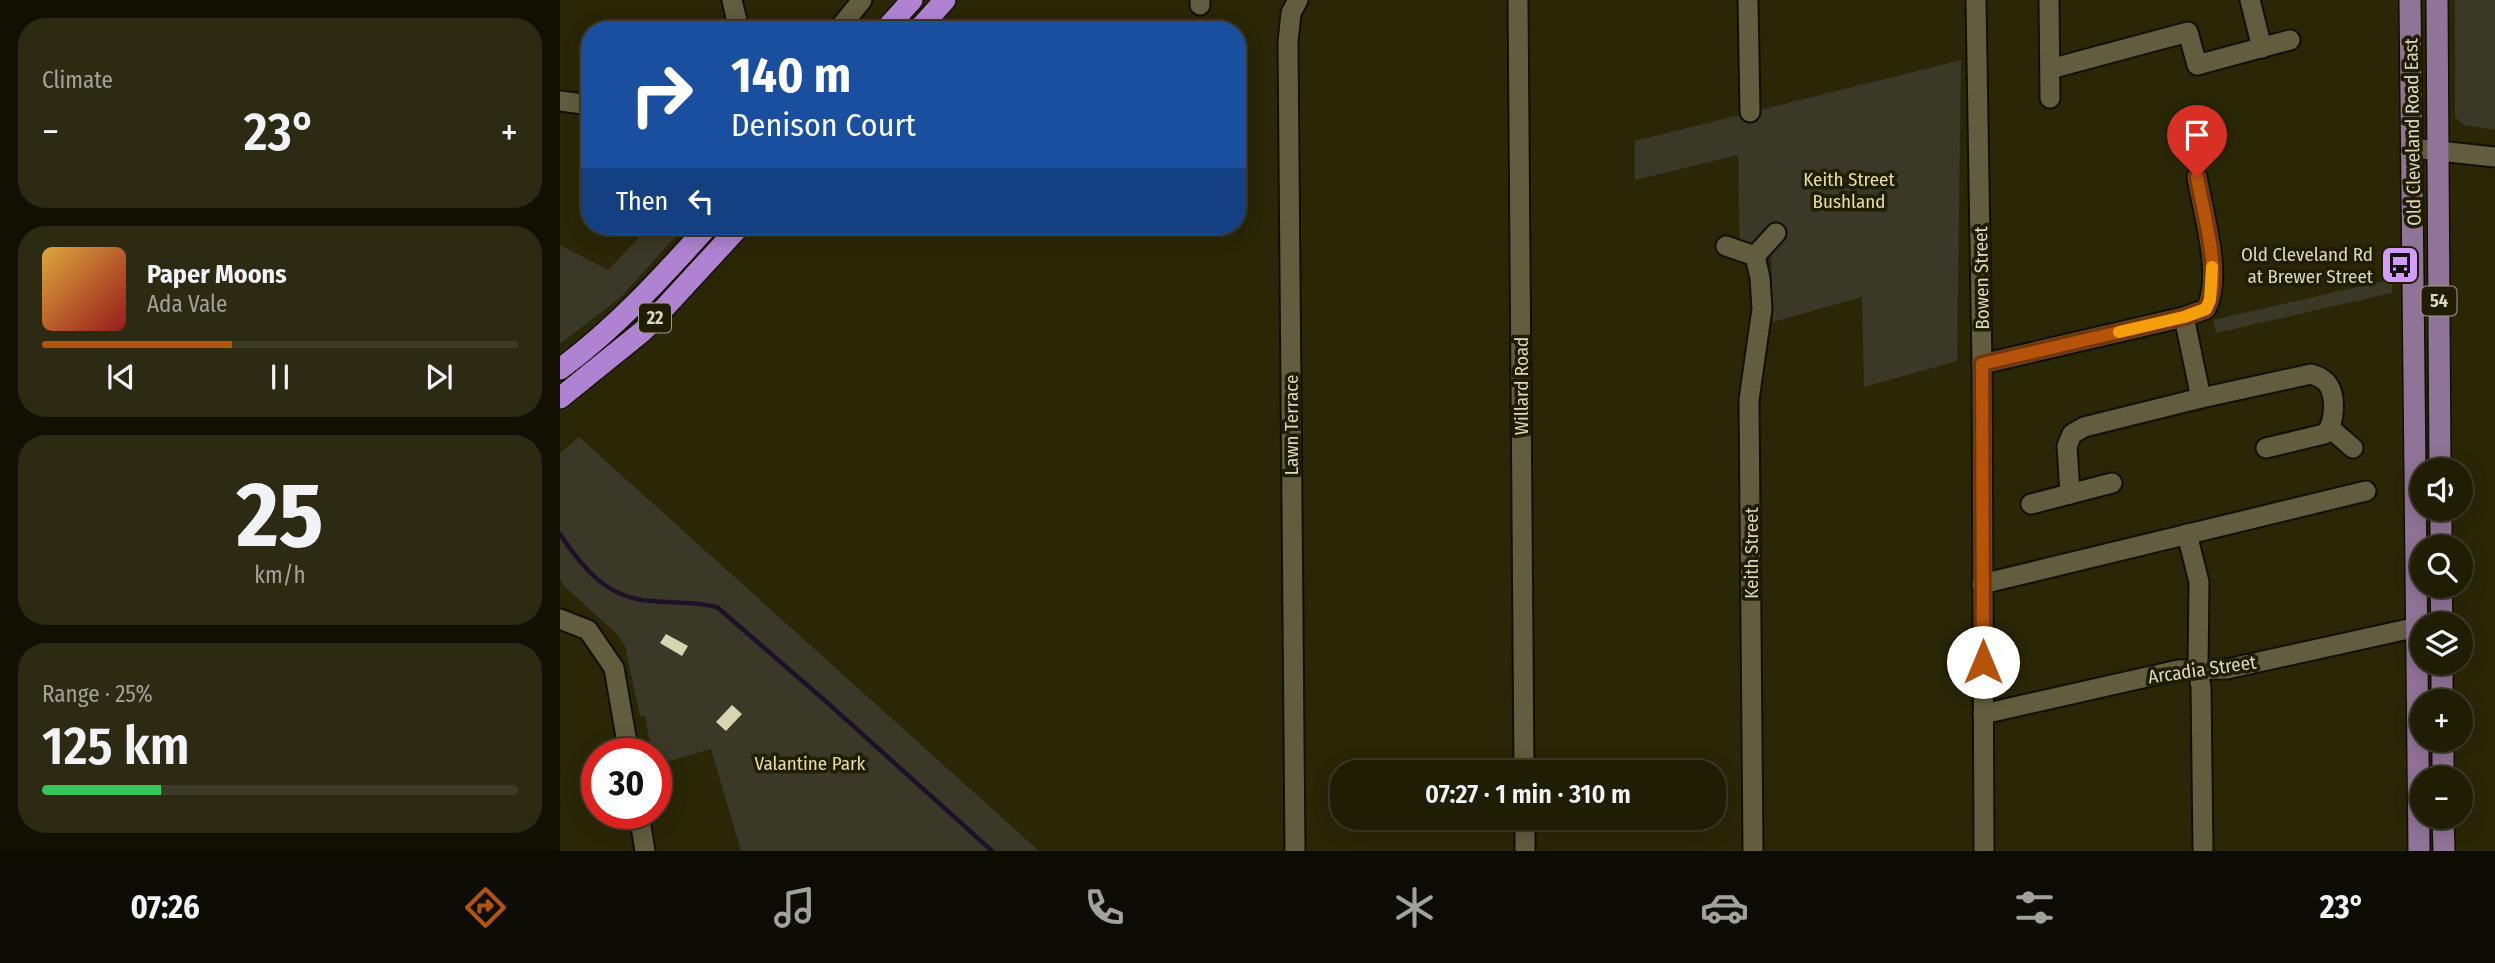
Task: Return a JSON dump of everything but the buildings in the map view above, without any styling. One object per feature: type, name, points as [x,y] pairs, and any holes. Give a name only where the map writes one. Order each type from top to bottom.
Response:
[{"type":"highway","points":[[893,21],[912,0]]},
{"type":"highway","points":[[926,21],[945,0]]},
{"type":"highway","name":"22","points":[[560,369],[648,293],[700,235]]},
{"type":"highway","name":"22","points":[[560,398],[643,331],[732,235]]},
{"type":"main road","name":"Old Cleveland Road East","points":[[2410,0],[2419,612]]},
{"type":"main road","name":"Old Cleveland Road East","points":[[2437,0],[2441,458]]},
{"type":"main road","name":"Old Cleveland Road East","points":[[2419,675],[2419,851]]},
{"type":"main road","points":[[2443,829],[2444,851]]},
{"type":"street","points":[[732,0],[737,21]]},
{"type":"street","points":[[845,21],[862,0]]},
{"type":"street","name":"Lawn Terrace","points":[[1295,851],[1288,43],[1291,13],[1298,0]]},
{"type":"street","name":"Willard Road","points":[[1518,0],[1524,760]]},
{"type":"street","points":[[1748,0],[1750,112]]},
{"type":"street","name":"Bowen Street","points":[[1976,0],[1982,364],[1984,851]]},
{"type":"street","points":[[2049,0],[2050,98]]},
{"type":"street","points":[[2250,0],[2262,48]]},
{"type":"street","points":[[2050,69],[2188,32],[2197,65],[2290,40]]},
{"type":"street","points":[[560,101],[581,104]]},
{"type":"street","points":[[2412,148],[2495,157]]},
{"type":"street","points":[[1982,364],[2184,317],[2206,309],[2210,300],[2213,270],[2197,177]]},
{"type":"street","points":[[1726,246],[1755,256],[1776,233]]},
{"type":"street","name":"Keith Street","points":[[1753,851],[1749,400],[1762,309],[1755,256]]},
{"type":"street","points":[[2184,317],[2200,398]]},
{"type":"street","points":[[2070,494],[2067,446],[2072,434],[2084,427],[2311,374],[2320,377],[2331,388],[2333,420],[2330,429],[2324,434],[2266,448]]},
{"type":"street","points":[[2330,429],[2353,448]]},
{"type":"street","points":[[2031,504],[2112,483]]},
{"type":"street","points":[[1982,584],[2366,491]]},
{"type":"street","points":[[2187,534],[2195,565],[2200,603],[2198,669],[2201,687],[2203,851]]},
{"type":"street","points":[[560,619],[588,630],[614,668],[626,738]]},
{"type":"street","name":"Arcadia Street","points":[[1983,714],[2178,670],[2227,669],[2410,628]]},
{"type":"street","points":[[641,829],[645,851]]},
{"type":"street","points":[[1525,830],[1525,851]]},
{"type":"green space","points":[[2455,0],[2495,0],[2495,130],[2464,125],[2455,117]]},
{"type":"green space","name":"Keith Street Bushland","points":[[1961,60],[1957,361],[1864,387],[1862,297],[1773,322],[1771,251],[1740,258],[1738,155],[1635,180],[1635,141]]},
{"type":"green space","points":[[641,235],[677,235],[620,298],[560,344],[560,245],[608,270]]},
{"type":"green space","points":[[2392,279],[2392,293],[2216,333],[2213,320]]},
{"type":"green space","name":"Valantine Park","points":[[579,437],[1039,851],[741,851],[711,749],[672,760],[672,738],[649,738],[645,716],[640,716],[625,646],[618,635],[563,585],[560,578],[560,453]]},
{"type":"waterway","points":[[560,534],[598,580],[622,595],[636,599],[717,607],[992,851]]},
{"type":"slow traffic","points":[[2119,332],[2184,317],[2206,309],[2210,300],[2212,267]]},
{"type":"place","name":"Old Cleveland Rd at Brewer Street","points":[[2400,265]]},
{"type":"route","points":[[1983,662],[1982,364],[2184,317],[2206,309],[2210,300],[2213,270],[2197,177]]}]
